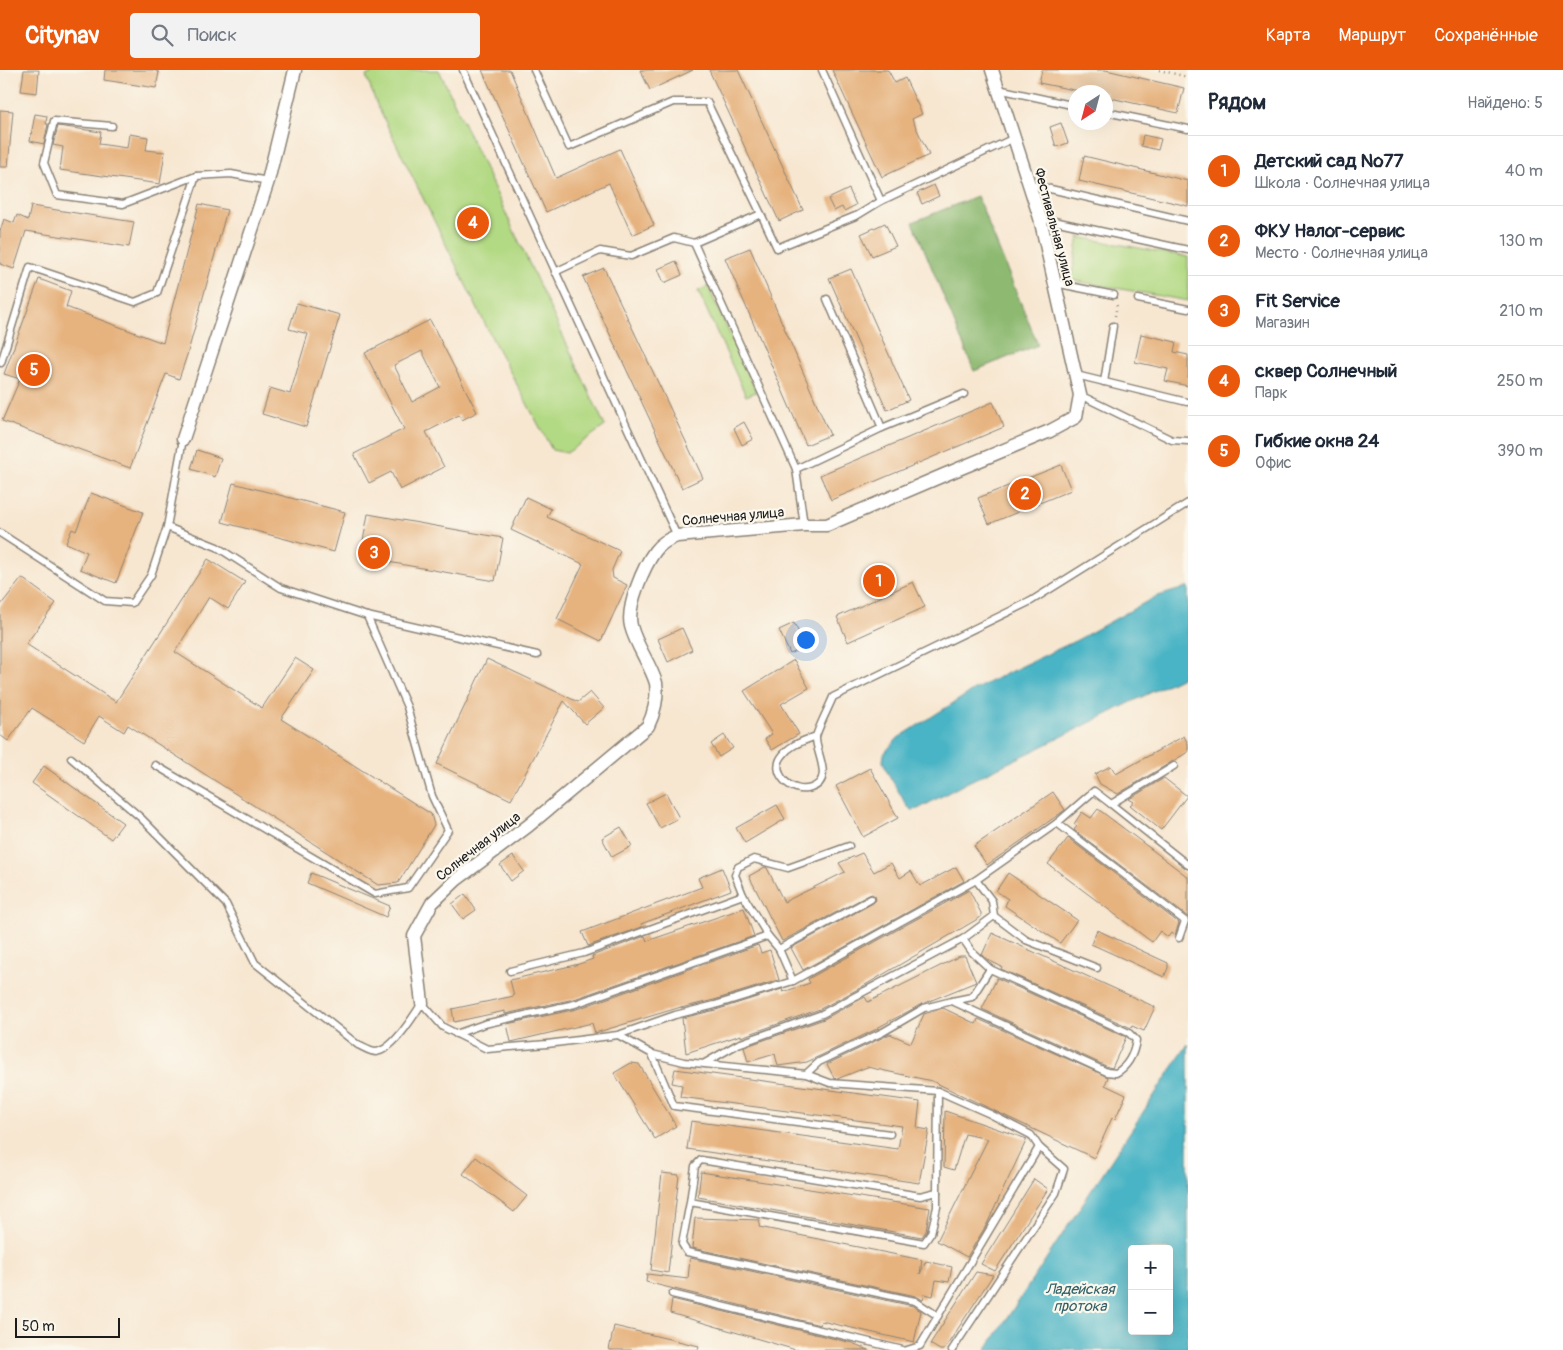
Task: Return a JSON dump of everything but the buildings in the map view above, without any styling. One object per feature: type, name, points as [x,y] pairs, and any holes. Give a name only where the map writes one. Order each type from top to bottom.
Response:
[{"type":"street","points":[[184,440],[268,182],[294,70]]},
{"type":"street","name":"Фестивальная улица","points":[[992,70],[1040,218],[1080,395]]},
{"type":"street","name":"Солнечная улица","points":[[422,1003],[414,936],[432,903],[456,880],[528,826],[648,726],[652,718],[657,691],[656,682],[635,637],[629,616],[637,588],[650,559],[665,541],[677,536],[804,525],[827,525],[1050,431],[1076,417],[1080,395]]},
{"type":"lane","points":[[463,70],[677,536]]},
{"type":"lane","points":[[534,70],[569,147],[673,102],[707,102],[777,248],[858,215],[881,201],[1014,138]]},
{"type":"lane","points":[[822,70],[881,201]]},
{"type":"lane","points":[[998,90],[1068,104]]},
{"type":"lane","points":[[1113,113],[1188,127]]},
{"type":"lane","points":[[112,126],[54,121],[44,163],[57,195],[124,204],[196,176],[231,174],[268,182]]},
{"type":"lane","points":[[1,364],[30,267],[135,302],[157,294],[196,176]]},
{"type":"lane","points":[[1029,184],[1188,221]]},
{"type":"lane","points":[[555,272],[600,251],[631,256],[674,238],[694,243],[761,214]]},
{"type":"lane","points":[[1040,218],[1188,250]]},
{"type":"lane","points":[[694,243],[796,469],[804,525]]},
{"type":"lane","points":[[1055,283],[1114,295]]},
{"type":"lane","points":[[827,299],[882,428]]},
{"type":"lane","points":[[1138,300],[1188,309]]},
{"type":"lane","points":[[1104,382],[1113,326]]},
{"type":"lane","points":[[1076,375],[1187,402]]},
{"type":"lane","points":[[796,469],[882,428],[964,394]]},
{"type":"lane","points":[[1080,395],[1172,440],[1188,441]]},
{"type":"lane","points":[[0,533],[105,601],[132,603],[151,575],[167,527],[184,440]]},
{"type":"lane","points":[[816,736],[791,747],[782,756],[778,764],[786,784],[800,789],[812,788],[821,782],[824,774],[816,736],[833,697],[1030,601],[1188,503]]},
{"type":"lane","points":[[167,527],[218,547],[281,588],[366,616],[537,655]]},
{"type":"lane","points":[[155,765],[375,894],[408,888],[448,830],[432,796],[407,707],[366,616]]},
{"type":"lane","points":[[71,758],[140,817],[226,904],[255,963],[358,1045],[374,1052],[384,1050],[400,1035],[422,1003],[443,1027],[487,1049],[618,1035],[675,1015],[716,1005],[793,981],[976,880],[1056,823],[1094,791],[1188,865]]},
{"type":"lane","points":[[1111,804],[1174,766]]},
{"type":"lane","points":[[1056,823],[1185,921],[1179,938]]},
{"type":"lane","points":[[793,981],[779,949],[768,936],[743,895],[735,875],[738,867],[754,859],[788,868],[849,846]]},
{"type":"lane","points":[[976,880],[992,901],[994,916],[1026,940],[1097,968]]},
{"type":"lane","points":[[510,971],[584,953],[743,895]]},
{"type":"lane","points":[[779,949],[871,899]]},
{"type":"lane","points":[[704,1064],[738,1044],[822,1014],[963,939],[994,916]]},
{"type":"lane","points":[[456,1034],[484,1024],[574,1004],[768,936]]},
{"type":"lane","points":[[952,1001],[1107,1072],[1116,1074],[1124,1068],[1134,1052],[1136,1040],[1129,1033],[990,969],[972,952],[963,939]]},
{"type":"lane","points":[[806,1074],[819,1062],[883,1032],[924,1008],[972,997],[990,969]]},
{"type":"lane","points":[[618,1035],[652,1054],[684,1062],[806,1074],[830,1083],[938,1091],[1031,1135],[1039,1147],[1064,1169],[1056,1193],[952,1350]]},
{"type":"lane","points":[[652,1054],[674,1106],[890,1134]]},
{"type":"lane","points":[[690,1202],[924,1243],[931,1233],[937,1207],[938,1091]]},
{"type":"lane","points":[[907,1350],[920,1346],[1039,1147]]},
{"type":"lane","points":[[937,1192],[920,1196],[701,1160],[695,1166],[682,1244],[687,1252],[916,1301],[938,1316]]},
{"type":"lane","points":[[672,1294],[903,1350]]},
{"type":"path","points":[[1159,70],[1188,77]]},
{"type":"path","points":[[1113,326],[1119,296],[1114,295]]},
{"type":"green space","points":[[379,70],[439,70],[605,426],[567,453],[552,450],[493,340],[377,105],[366,76]]},
{"type":"green space","points":[[977,196],[1038,345],[974,371],[913,222]]},
{"type":"green space","points":[[1079,237],[1188,257],[1188,301],[1071,280]]},
{"type":"green space","points":[[708,286],[756,392],[746,396],[698,291]]},
{"type":"water","points":[[1188,587],[1188,674],[968,782],[918,809],[912,810],[907,806],[886,770],[883,761],[884,754],[898,738],[974,690],[997,678],[1077,640],[1155,597]]},
{"type":"water","name":"Ладейская протока","points":[[1188,1044],[1188,1350],[986,1350]]},
{"type":"place","name":"сквер Солнечный","points":[[473,223]]},
{"type":"place","name":"Гибкие окна 24","points":[[34,370]]},
{"type":"place","name":"ФКУ Налог-сервис","points":[[1025,494]]},
{"type":"place","name":"Fit Service","points":[[374,553]]},
{"type":"place","name":"Детский сад №77","points":[[879,581]]}]
